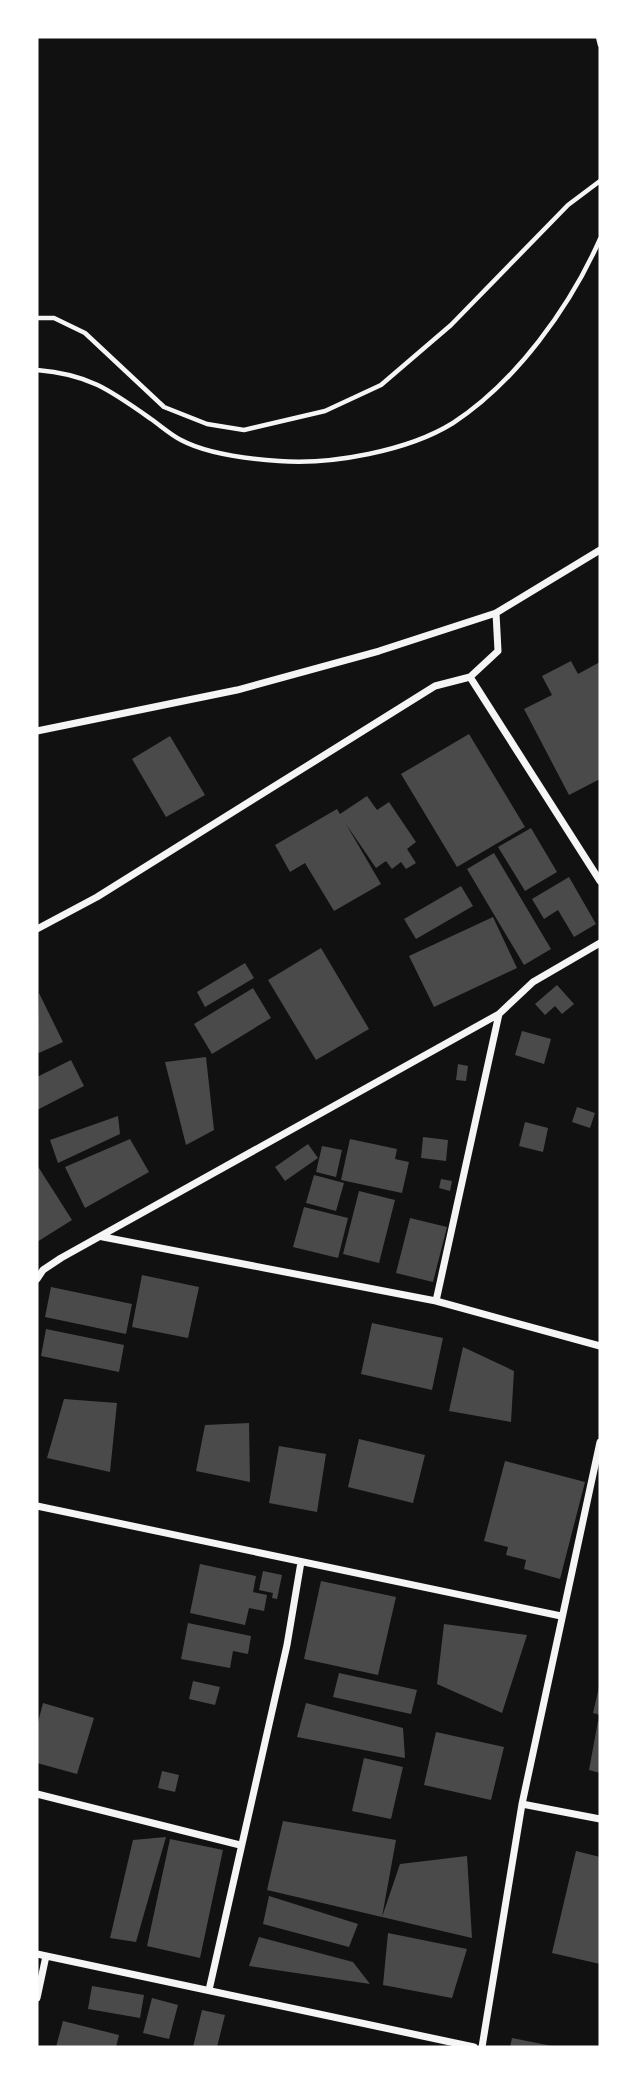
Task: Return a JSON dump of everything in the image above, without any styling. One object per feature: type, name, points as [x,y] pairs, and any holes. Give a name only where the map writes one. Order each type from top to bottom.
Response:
[{"type":"street","points":[[37,732],[237,690],[379,651],[496,613],[600,550]]},
{"type":"street","points":[[37,929],[97,897],[435,686],[470,677],[498,651],[496,613]]},
{"type":"street","points":[[470,677],[600,881]]},
{"type":"street","points":[[37,1279],[43,1270],[61,1258],[499,1014],[533,982],[600,943]]},
{"type":"street","points":[[436,1301],[499,1014]]},
{"type":"street","points":[[103,1237],[436,1301],[600,1346]]},
{"type":"street","points":[[482,2047],[522,1804],[600,1442]]},
{"type":"street","points":[[37,1506],[561,1616]]},
{"type":"street","points":[[209,1990],[287,1645],[301,1562]]},
{"type":"street","points":[[37,1794],[240,1845]]},
{"type":"street","points":[[522,1804],[600,1819]]},
{"type":"street","points":[[37,1954],[474,2047]]},
{"type":"street","points":[[37,1998],[46,1956]]},
{"type":"path","points":[[598,37],[600,45]]},
{"type":"path","points":[[37,318],[54,318],[85,333],[164,407],[207,424],[244,430],[326,411],[381,385],[452,325],[568,205],[600,181]]},
{"type":"path","points":[[37,370],[69,373],[108,389],[182,441],[248,459],[305,463],[384,452],[452,423],[489,393],[543,337],[584,275],[600,239]]},
{"type":"building","points":[[571,661],[578,674],[600,662],[600,779],[569,795],[524,709],[552,695],[542,676]]},
{"type":"building","points":[[469,734],[525,827],[457,867],[401,774]]},
{"type":"building","points":[[170,736],[205,795],[166,817],[132,759]]},
{"type":"building","points":[[367,796],[377,810],[389,802],[416,842],[407,849],[416,863],[406,869],[401,862],[392,869],[386,861],[376,868],[346,824],[381,884],[334,911],[305,863],[290,872],[275,845],[337,809],[340,814]]},
{"type":"building","points":[[531,828],[557,872],[525,891],[498,847]]},
{"type":"building","points":[[494,853],[551,949],[524,965],[467,869]]},
{"type":"building","points":[[569,877],[596,924],[574,937],[558,910],[544,919],[532,899]]},
{"type":"building","points":[[461,886],[473,906],[416,939],[404,919]]},
{"type":"building","points":[[493,917],[517,968],[434,1007],[409,956]]},
{"type":"building","points":[[321,948],[369,1029],[316,1060],[268,980]]},
{"type":"building","points":[[245,963],[254,978],[205,1007],[197,992]]},
{"type":"building","points":[[557,985],[574,1004],[562,1014],[555,1006],[545,1015],[535,1004]]},
{"type":"building","points":[[253,988],[271,1018],[212,1054],[194,1024]]},
{"type":"building","points":[[39,993],[63,1042],[39,1053],[37,1048]]},
{"type":"building","points":[[522,1031],[551,1039],[544,1064],[515,1055]]},
{"type":"building","points":[[206,1057],[214,1130],[186,1145],[165,1062]]},
{"type":"building","points":[[71,1060],[84,1086],[37,1110],[37,1077]]},
{"type":"building","points":[[458,1064],[468,1066],[466,1081],[456,1080]]},
{"type":"building","points":[[577,1107],[595,1113],[590,1128],[572,1122]]},
{"type":"building","points":[[118,1116],[120,1134],[58,1163],[50,1140]]},
{"type":"building","points":[[525,1122],[548,1128],[543,1152],[519,1146]]},
{"type":"building","points":[[423,1137],[448,1140],[446,1161],[421,1158]]},
{"type":"building","points":[[130,1139],[149,1172],[85,1208],[65,1167]]},
{"type":"building","points":[[350,1139],[397,1149],[395,1159],[409,1162],[402,1193],[341,1180]]},
{"type":"building","points":[[308,1144],[318,1158],[285,1181],[275,1167]]},
{"type":"building","points":[[322,1146],[342,1150],[336,1177],[316,1172]]},
{"type":"building","points":[[37,1165],[72,1220],[37,1242]]},
{"type":"building","points":[[314,1175],[344,1183],[336,1211],[306,1203]]},
{"type":"building","points":[[441,1179],[452,1181],[450,1191],[439,1188]]},
{"type":"building","points":[[359,1191],[395,1200],[379,1263],[343,1254]]},
{"type":"building","points":[[304,1207],[348,1218],[338,1258],[293,1247]]},
{"type":"building","points":[[410,1218],[447,1227],[433,1282],[396,1273]]},
{"type":"building","points":[[142,1275],[199,1287],[188,1338],[132,1327]]},
{"type":"building","points":[[51,1287],[132,1304],[126,1334],[45,1317]]},
{"type":"building","points":[[372,1323],[443,1338],[432,1390],[361,1374]]},
{"type":"building","points":[[46,1329],[124,1345],[119,1372],[41,1356]]},
{"type":"building","points":[[463,1347],[514,1371],[511,1422],[449,1411]]},
{"type":"building","points":[[64,1399],[117,1403],[110,1472],[47,1458]]},
{"type":"building","points":[[249,1423],[250,1482],[196,1471],[205,1425]]},
{"type":"building","points":[[359,1439],[425,1455],[413,1503],[348,1487]]},
{"type":"building","points":[[279,1446],[326,1454],[317,1512],[269,1503]]},
{"type":"building","points":[[505,1461],[585,1482],[560,1579],[524,1569],[526,1560],[506,1555],[508,1547],[484,1541]]},
{"type":"building","points":[[200,1564],[256,1576],[253,1592],[267,1595],[264,1611],[249,1608],[245,1625],[190,1613]]},
{"type":"building","points":[[263,1571],[282,1575],[277,1599],[272,1598],[273,1593],[259,1590]]},
{"type":"building","points":[[321,1581],[396,1597],[378,1675],[304,1659]]},
{"type":"building","points":[[188,1623],[251,1636],[248,1654],[233,1651],[230,1668],[181,1659]]},
{"type":"building","points":[[444,1624],[527,1635],[502,1713],[437,1684]]},
{"type":"building","points":[[339,1673],[417,1690],[411,1714],[333,1697]]},
{"type":"building","points":[[193,1681],[220,1687],[215,1705],[189,1699]]},
{"type":"building","points":[[600,1687],[600,1715],[593,1713]]},
{"type":"building","points":[[43,1703],[94,1718],[77,1774],[37,1763],[37,1726]]},
{"type":"building","points":[[306,1703],[403,1728],[405,1758],[297,1737]]},
{"type":"building","points":[[598,1721],[600,1722],[600,1773],[589,1770]]},
{"type":"building","points":[[436,1732],[504,1747],[491,1800],[424,1785]]},
{"type":"building","points":[[364,1758],[403,1767],[391,1819],[352,1811]]},
{"type":"building","points":[[162,1771],[179,1775],[175,1792],[158,1788]]},
{"type":"building","points":[[283,1821],[396,1840],[382,1917],[267,1890]]},
{"type":"building","points":[[166,1837],[136,1942],[110,1938],[133,1840]]},
{"type":"building","points":[[170,1839],[223,1850],[200,1958],[147,1946]]},
{"type":"building","points":[[576,1851],[600,1857],[600,1964],[552,1953]]},
{"type":"building","points":[[467,1856],[472,1938],[382,1917],[400,1864]]},
{"type":"building","points":[[269,1896],[358,1924],[349,1947],[263,1924]]},
{"type":"building","points":[[388,1933],[467,1949],[452,1998],[383,1985]]},
{"type":"building","points":[[259,1937],[353,1962],[370,1984],[249,1966]]},
{"type":"building","points":[[92,1986],[144,1995],[140,2018],[88,2009]]},
{"type":"building","points":[[152,1998],[178,2005],[169,2039],[143,2033]]},
{"type":"building","points":[[202,2010],[225,2015],[217,2047],[193,2047]]},
{"type":"building","points":[[63,2021],[119,2035],[116,2047],[56,2047]]},
{"type":"building","points":[[512,2038],[552,2046],[552,2047],[510,2047]]}]
